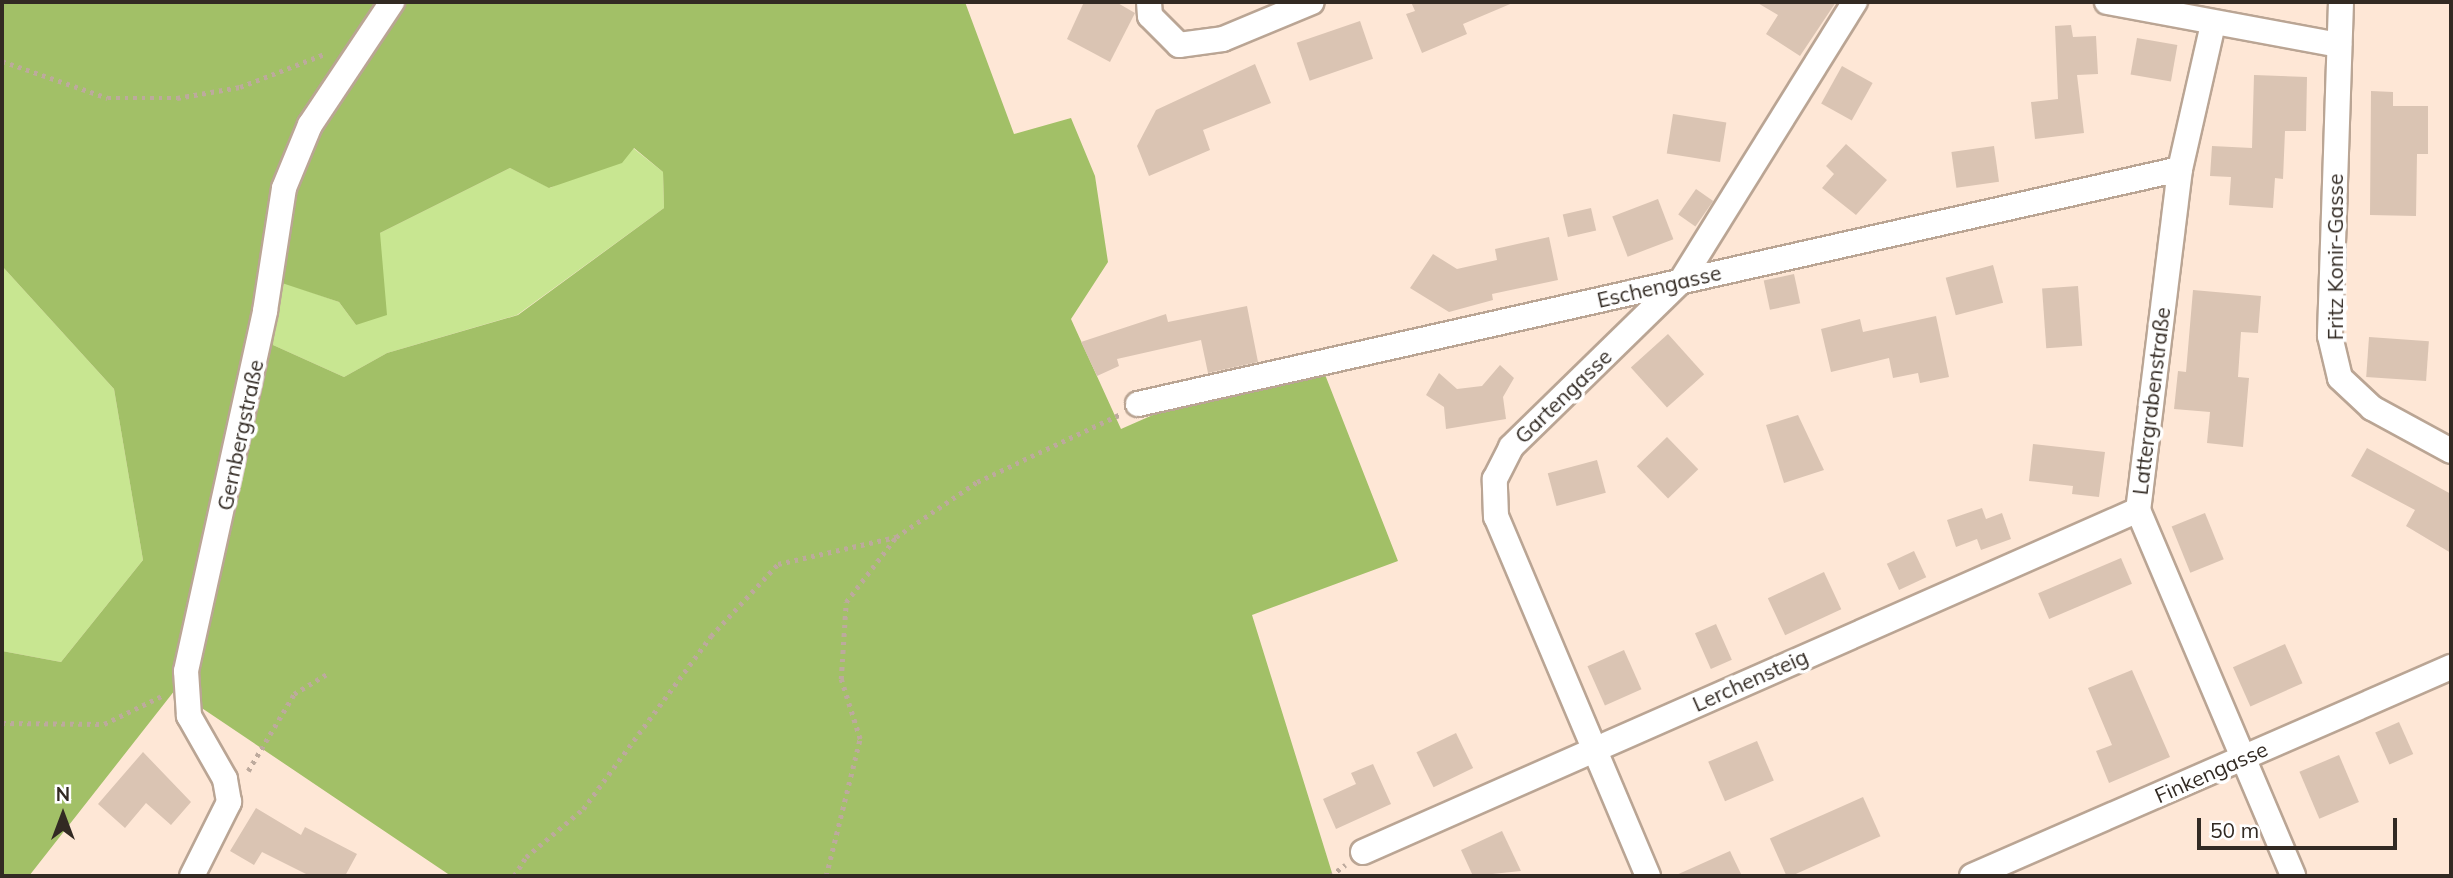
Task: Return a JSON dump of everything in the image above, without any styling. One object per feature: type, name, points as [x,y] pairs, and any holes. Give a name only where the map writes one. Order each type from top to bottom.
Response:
[{"type":"street","name":"Gernbergstraße","points":[[228,786],[194,730],[186,701],[186,671],[265,311],[284,188],[310,125],[392,2]]},
{"type":"street","points":[[1150,2],[1150,16],[1179,45],[1223,39],[1312,2]]},
{"type":"street","name":"Gartengasse","points":[[1648,876],[1591,750],[1496,517],[1495,479],[1511,447],[1681,281],[1855,2]]},
{"type":"street","points":[[2107,2],[2213,24],[2339,45]]},
{"type":"street","name":"Fritz Konir-Gasse","points":[[2341,2],[2330,336],[2340,378],[2372,408],[2451,451]]},
{"type":"street","name":"Lattergrabenstraße","points":[[2213,24],[2180,169],[2138,510],[2240,759],[2293,876]]},
{"type":"street","name":"Eschengasse","points":[[1138,404],[2180,169]]},
{"type":"street","name":"Lerchensteig","points":[[1363,852],[2138,510]]},
{"type":"street","name":"Finkengasse","points":[[1972,876],[2451,667]]},
{"type":"street","points":[[192,876],[226,817],[228,786]]},
{"type":"path","points":[[2,61],[108,98],[177,98],[240,87],[347,44],[361,49]]},
{"type":"path","points":[[827,876],[860,739],[842,679],[846,602],[896,537],[977,482],[1138,404]]},
{"type":"path","points":[[514,876],[526,857],[583,809],[711,636],[778,564],[896,537]]},
{"type":"path","points":[[228,786],[253,767],[294,694],[330,672]]},
{"type":"path","points":[[2,723],[82,726],[116,720],[159,695],[186,701]]},
{"type":"green space","points":[[2,2],[965,2],[1014,134],[1071,118],[1095,176],[1108,262],[1071,319],[1121,429],[1180,403],[1324,372],[1398,561],[1252,615],[1333,876],[451,876],[175,690],[29,876],[2,876],[2,651],[61,662],[143,560],[114,389],[2,266]],"holes":[[[634,148],[663,172],[664,208],[518,315],[387,353],[344,377],[273,345],[282,283],[339,302],[356,325],[387,315],[380,233],[510,168],[549,188],[622,163]]]},
{"type":"green space","points":[[633,148],[663,172],[664,208],[517,315],[387,353],[344,377],[273,345],[282,282],[339,302],[356,325],[380,233],[510,168],[550,188]]},
{"type":"green space","points":[[2,266],[114,389],[143,560],[61,662],[2,651]]},
{"type":"building","points":[[1084,2],[1116,2],[1135,13],[1110,62],[1067,39]]},
{"type":"building","points":[[1411,2],[1515,2],[1463,24],[1467,34],[1422,53],[1406,14],[1415,11]]},
{"type":"building","points":[[1756,2],[1836,2],[1800,56],[1766,34],[1778,15]]},
{"type":"building","points":[[1360,21],[1373,59],[1310,81],[1297,43]]},
{"type":"building","points":[[2071,25],[2073,37],[2096,36],[2098,74],[2077,75],[2084,133],[2035,139],[2031,102],[2058,99],[2055,26]]},
{"type":"building","points":[[2137,38],[2177,45],[2171,82],[2131,74]]},
{"type":"building","points":[[1255,64],[1271,103],[1203,130],[1210,150],[1149,176],[1137,146],[1156,110]]},
{"type":"building","points":[[1842,66],[1873,83],[1852,121],[1821,104]]},
{"type":"building","points":[[2254,75],[2307,77],[2306,131],[2285,131],[2283,179],[2275,178],[2273,208],[2229,205],[2231,177],[2210,176],[2212,146],[2252,148]]},
{"type":"building","points":[[2371,91],[2393,92],[2393,106],[2428,106],[2428,154],[2417,154],[2416,216],[2370,215]]},
{"type":"building","points":[[1673,114],[1726,122],[1720,162],[1667,154]]},
{"type":"building","points":[[1846,144],[1887,180],[1856,215],[1822,188],[1834,174],[1826,166]]},
{"type":"building","points":[[1994,146],[1999,182],[1956,188],[1951,152]]},
{"type":"building","points":[[1696,189],[1713,201],[1695,226],[1678,214]]},
{"type":"building","points":[[1658,199],[1673,239],[1628,257],[1612,217]]},
{"type":"building","points":[[1591,208],[1596,230],[1568,237],[1563,215]]},
{"type":"building","points":[[1549,237],[1558,280],[1492,294],[1493,300],[1449,312],[1410,288],[1433,254],[1457,269],[1497,260],[1495,249]]},
{"type":"building","points":[[1993,265],[2003,303],[1956,315],[1946,278]]},
{"type":"building","points":[[1794,274],[1800,303],[1770,310],[1764,280]]},
{"type":"building","points":[[2078,286],[2082,346],[2046,348],[2042,289]]},
{"type":"building","points":[[2193,290],[2261,296],[2258,333],[2241,332],[2238,377],[2249,378],[2243,447],[2207,443],[2210,412],[2174,409],[2178,371],[2186,372]]},
{"type":"building","points":[[1247,306],[1258,362],[1208,373],[1201,340],[1117,359],[1119,366],[1097,376],[1081,342],[1166,314],[1168,322]]},
{"type":"building","points":[[1936,316],[1949,377],[1920,383],[1918,373],[1893,378],[1889,358],[1831,372],[1821,329],[1860,319],[1863,332]]},
{"type":"building","points":[[1668,334],[1704,374],[1667,408],[1631,367]]},
{"type":"building","points":[[2369,337],[2429,341],[2426,381],[2366,377]]},
{"type":"building","points":[[1500,365],[1514,378],[1503,397],[1506,419],[1446,429],[1444,407],[1426,395],[1439,373],[1457,389],[1482,386]]},
{"type":"building","points":[[1798,415],[1824,470],[1784,483],[1766,425]]},
{"type":"building","points":[[1667,437],[1698,469],[1668,499],[1637,466]]},
{"type":"building","points":[[2033,444],[2105,452],[2099,497],[2072,494],[2073,486],[2029,481]]},
{"type":"building","points":[[2367,448],[2451,494],[2451,553],[2406,526],[2415,510],[2351,476]]},
{"type":"building","points":[[1597,460],[1606,493],[1557,506],[1548,473]]},
{"type":"building","points":[[1982,508],[1986,519],[2002,513],[2011,539],[1981,550],[1977,539],[1956,547],[1947,520]]},
{"type":"building","points":[[2205,513],[2224,559],[2190,573],[2172,526]]},
{"type":"building","points":[[1914,551],[1926,577],[1899,590],[1887,564]]},
{"type":"building","points":[[2121,558],[2132,584],[2049,619],[2038,593]]},
{"type":"building","points":[[1824,572],[1841,609],[1785,635],[1768,598]]},
{"type":"building","points":[[1716,624],[1732,660],[1711,669],[1695,633]]},
{"type":"building","points":[[2285,644],[2302,683],[2250,706],[2233,667]]},
{"type":"building","points":[[1624,650],[1641,689],[1605,706],[1587,666]]},
{"type":"building","points":[[2132,670],[2170,757],[2109,783],[2096,751],[2112,745],[2088,688]]},
{"type":"building","points":[[2399,722],[2413,754],[2389,765],[2375,733]]},
{"type":"building","points":[[1456,733],[1473,768],[1434,787],[1416,752]]},
{"type":"building","points":[[1757,741],[1774,781],[1725,801],[1708,762]]},
{"type":"building","points":[[143,752],[191,802],[171,825],[146,803],[125,828],[98,804]]},
{"type":"building","points":[[2339,755],[2359,802],[2319,819],[2299,772]]},
{"type":"building","points":[[1373,764],[1391,804],[1336,829],[1323,799],[1356,784],[1351,773]]},
{"type":"building","points":[[1863,797],[1880,836],[1791,876],[1787,876],[1770,838]]},
{"type":"building","points":[[256,808],[301,835],[305,827],[357,854],[345,876],[310,876],[262,852],[254,865],[230,851]]},
{"type":"building","points":[[1502,831],[1521,871],[1473,876],[1461,850]]},
{"type":"building","points":[[1730,851],[1742,876],[1674,876]]}]
